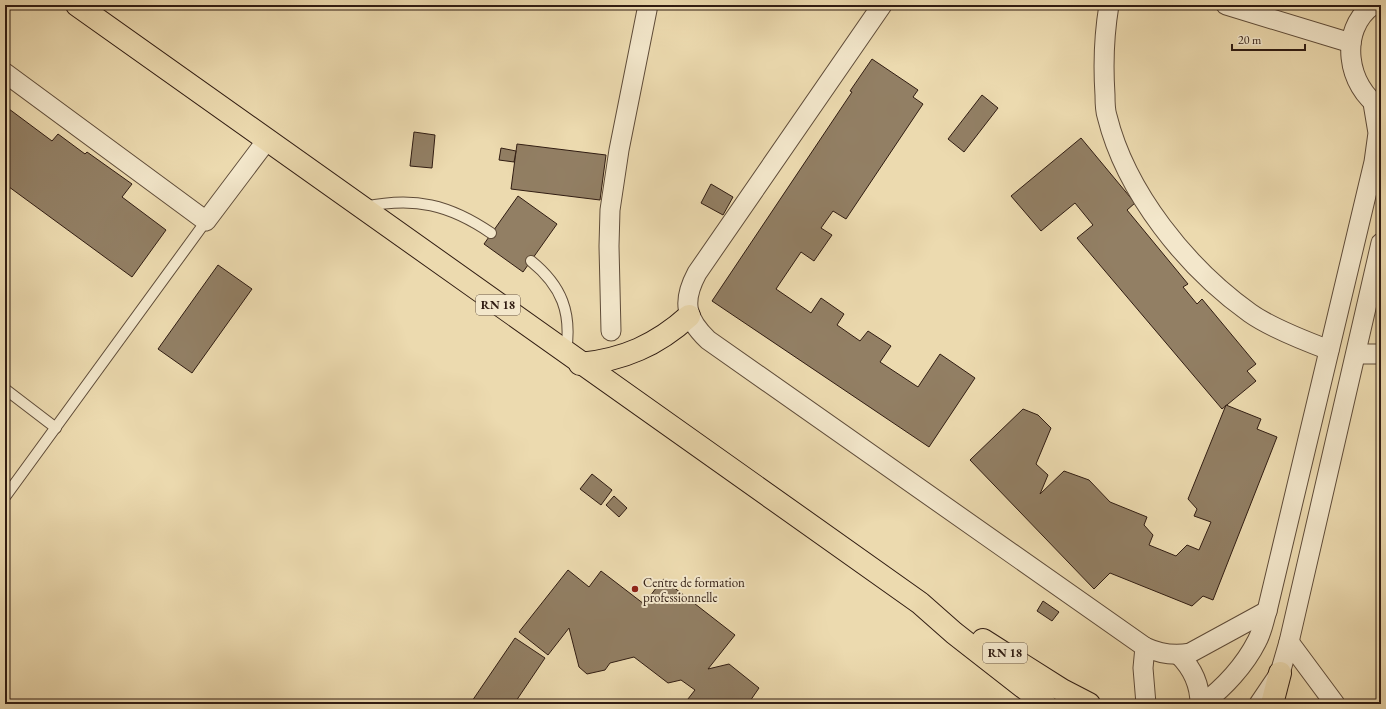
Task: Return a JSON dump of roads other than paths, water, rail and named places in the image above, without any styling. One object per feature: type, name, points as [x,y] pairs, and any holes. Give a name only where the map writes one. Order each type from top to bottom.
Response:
[{"type":"main road","name":"RN 18","points":[[78,5],[361,208],[920,603],[954,633],[1045,704]]},
{"type":"main road","points":[[573,358],[607,360],[640,350],[674,330],[689,316]]},
{"type":"main road","name":"RN 18","points":[[920,603],[958,624],[1062,690],[1089,704]]},
{"type":"main road","points":[[1272,704],[1280,673]]},
{"type":"street","points":[[611,331],[609,246],[610,210],[619,150],[648,5]]},
{"type":"street","points":[[882,5],[689,286],[687,301],[689,316],[697,329],[708,340],[1144,647],[1167,655],[1179,655],[1201,649],[1267,611]]},
{"type":"street","points":[[1109,5],[1105,29],[1103,77],[1106,116],[1134,185],[1170,236],[1206,276],[1251,314],[1303,340],[1329,350]]},
{"type":"street","points":[[1226,5],[1351,43]]},
{"type":"street","points":[[1179,655],[1193,673],[1200,694],[1201,704],[1213,697],[1237,671],[1257,640],[1267,611],[1377,147],[1377,105],[1359,86],[1351,65],[1351,43],[1357,24],[1370,6]]},
{"type":"street","points":[[5,73],[206,221],[267,140]]},
{"type":"street","points":[[1259,704],[1280,673],[1289,642],[1381,243]]},
{"type":"street","points":[[1356,354],[1381,354]]},
{"type":"street","points":[[1289,642],[1335,704]]},
{"type":"street","points":[[1144,647],[1143,683],[1146,704]]},
{"type":"lane","points":[[361,208],[384,203],[407,202],[429,204],[472,220],[492,233]]},
{"type":"lane","points":[[5,497],[206,221]]},
{"type":"lane","points":[[531,261],[544,272],[555,286],[563,302],[568,318],[569,336],[573,358]]},
{"type":"lane","points":[[5,389],[56,428]]},
{"type":"place","name":"Centre de formation professionnelle","points":[[635,589]]}]
